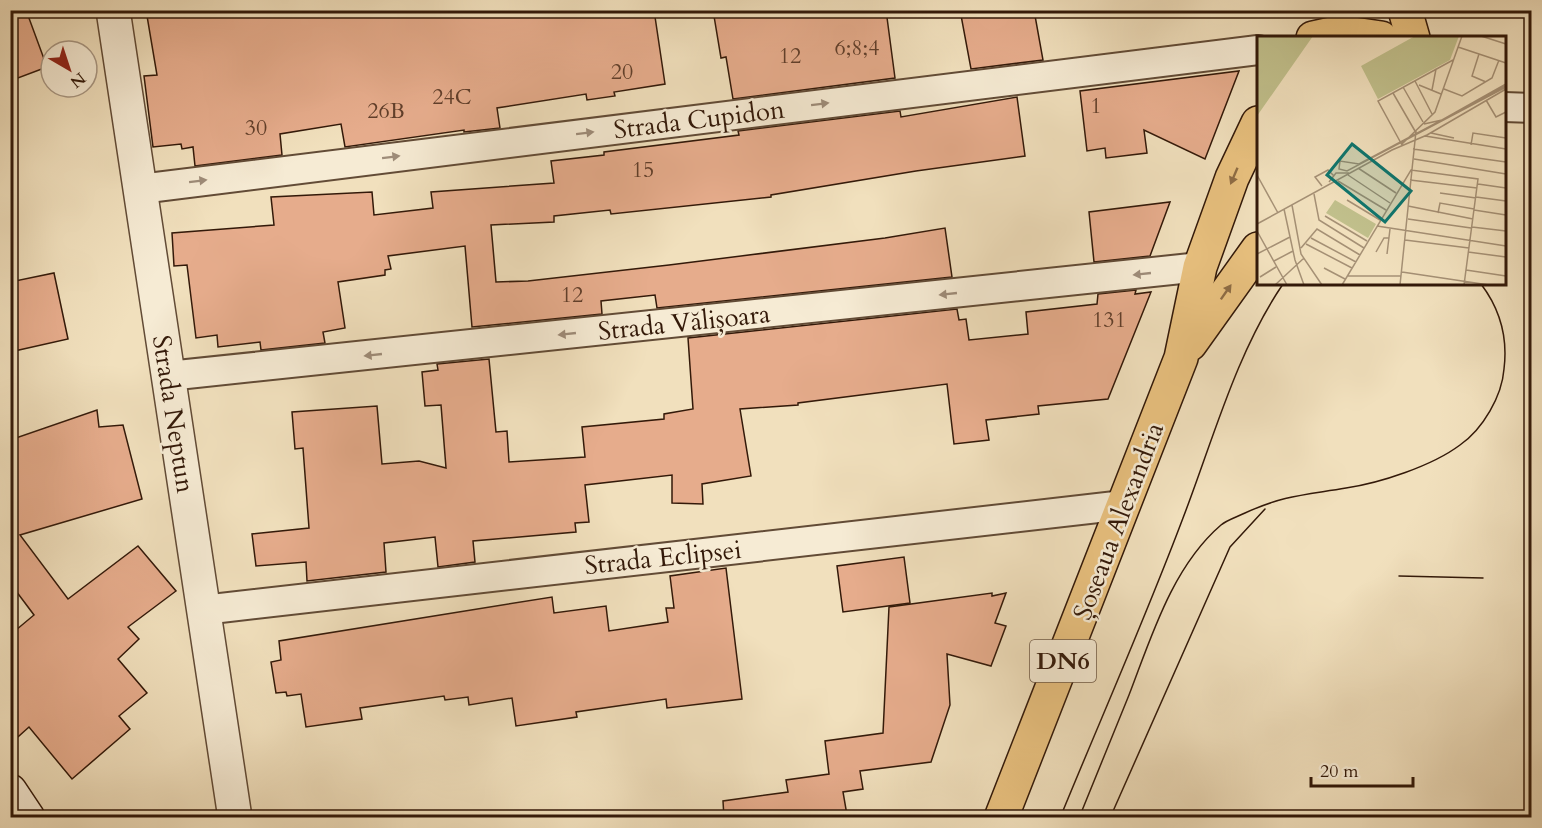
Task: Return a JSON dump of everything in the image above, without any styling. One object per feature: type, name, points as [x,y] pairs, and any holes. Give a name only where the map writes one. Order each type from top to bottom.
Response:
[{"type":"main road","points":[[1301,36],[1313,10]]},
{"type":"main road","points":[[1405,10],[1412,36]]},
{"type":"main road","points":[[1322,36],[1340,32],[1368,36]]},
{"type":"main road","name":"Șoseaua Alexandria","points":[[1001,818],[1181,358],[1200,267],[1232,178],[1257,125]]},
{"type":"main road","name":"Șoseaua Alexandria","points":[[1181,358],[1257,250]]},
{"type":"street","name":"Strada Neptun","points":[[113,10],[235,818]]},
{"type":"street","name":"Strada Cupidon","points":[[140,189],[1257,50]]},
{"type":"street","points":[[1506,107],[1532,108]]},
{"type":"street","name":"Strada Vălișoara","points":[[168,376],[1200,267]]},
{"type":"street","name":"Strada Eclipsei","points":[[203,610],[1124,505]]},
{"type":"street","points":[[10,791],[28,818]]},
{"type":"building","points":[[10,10],[26,10],[39,45],[39,70],[10,81]]},
{"type":"building","points":[[146,10],[654,10],[665,84],[614,92],[615,96],[587,100],[586,94],[497,108],[500,128],[464,132],[464,130],[345,147],[341,124],[280,134],[282,155],[195,166],[193,147],[182,149],[181,144],[153,147],[144,76],[157,75]]},
{"type":"building","points":[[713,10],[886,10],[895,78],[733,99],[726,57],[721,58]]},
{"type":"building","points":[[960,10],[1034,10],[1043,60],[971,69]]},
{"type":"building","points":[[1239,71],[1205,159],[1144,130],[1147,153],[1106,158],[1105,148],[1087,151],[1080,91]]},
{"type":"building","points":[[1017,97],[1025,156],[916,171],[771,195],[771,197],[611,214],[610,210],[554,216],[554,222],[491,225],[496,282],[528,281],[669,265],[885,238],[945,228],[952,277],[657,308],[655,295],[601,301],[602,314],[472,327],[465,246],[388,256],[391,269],[385,270],[385,275],[338,282],[345,328],[323,332],[325,343],[261,350],[260,342],[218,347],[217,335],[196,338],[187,265],[174,266],[172,233],[274,225],[271,197],[372,192],[374,215],[433,208],[431,192],[554,183],[551,161],[739,135],[738,131],[900,111],[901,117]]},
{"type":"building","points":[[1170,202],[1150,256],[1094,262],[1089,212]]},
{"type":"building","points":[[54,273],[68,339],[10,352],[10,282]]},
{"type":"building","points":[[1136,290],[1135,294],[1151,292],[1108,399],[1038,406],[1039,414],[986,420],[989,440],[954,444],[947,384],[798,403],[798,405],[740,409],[751,476],[702,484],[703,504],[672,503],[672,475],[585,485],[589,522],[575,523],[576,532],[473,541],[475,562],[438,567],[435,537],[384,543],[386,572],[307,581],[306,562],[256,566],[252,534],[309,528],[303,448],[295,449],[292,412],[377,406],[382,464],[419,461],[446,468],[441,405],[425,406],[422,372],[438,370],[437,364],[489,359],[496,432],[507,431],[509,462],[585,457],[582,427],[664,419],[664,414],[693,409],[688,338],[957,309],[959,320],[966,319],[969,340],[1028,334],[1026,312],[1097,304],[1098,294]]},
{"type":"building","points":[[97,410],[99,427],[123,425],[142,499],[20,535],[68,599],[138,546],[176,591],[128,627],[139,639],[118,659],[147,693],[119,716],[130,729],[72,779],[29,727],[10,744],[10,635],[34,615],[10,583],[10,440]]},
{"type":"building","points":[[904,557],[910,603],[843,612],[837,566]]},
{"type":"building","points":[[726,568],[742,699],[667,708],[666,699],[576,712],[577,717],[516,726],[512,698],[469,705],[468,697],[445,700],[444,696],[360,708],[362,719],[306,727],[301,694],[287,696],[286,692],[276,693],[271,662],[281,660],[279,641],[552,597],[554,613],[606,606],[609,631],[668,622],[666,608],[674,608],[670,576]]},
{"type":"building","points":[[992,593],[992,596],[1006,593],[995,623],[1006,626],[991,666],[947,654],[950,705],[931,762],[860,771],[863,789],[843,792],[847,815],[827,818],[724,818],[723,801],[788,792],[786,780],[829,774],[825,741],[883,733],[889,607]]},
{"type":"tram line","points":[[1060,818],[1168,556],[1239,368],[1266,311],[1282,285]]},
{"type":"tram line","points":[[1079,818],[1165,604],[1189,561],[1221,525],[1271,502],[1360,486],[1421,467],[1460,445],[1484,421],[1500,390],[1505,346],[1498,313],[1482,285]]},
{"type":"tram line","points":[[1110,818],[1230,547],[1265,509]]},
{"type":"tram line","points":[[1399,576],[1483,578]]}]
